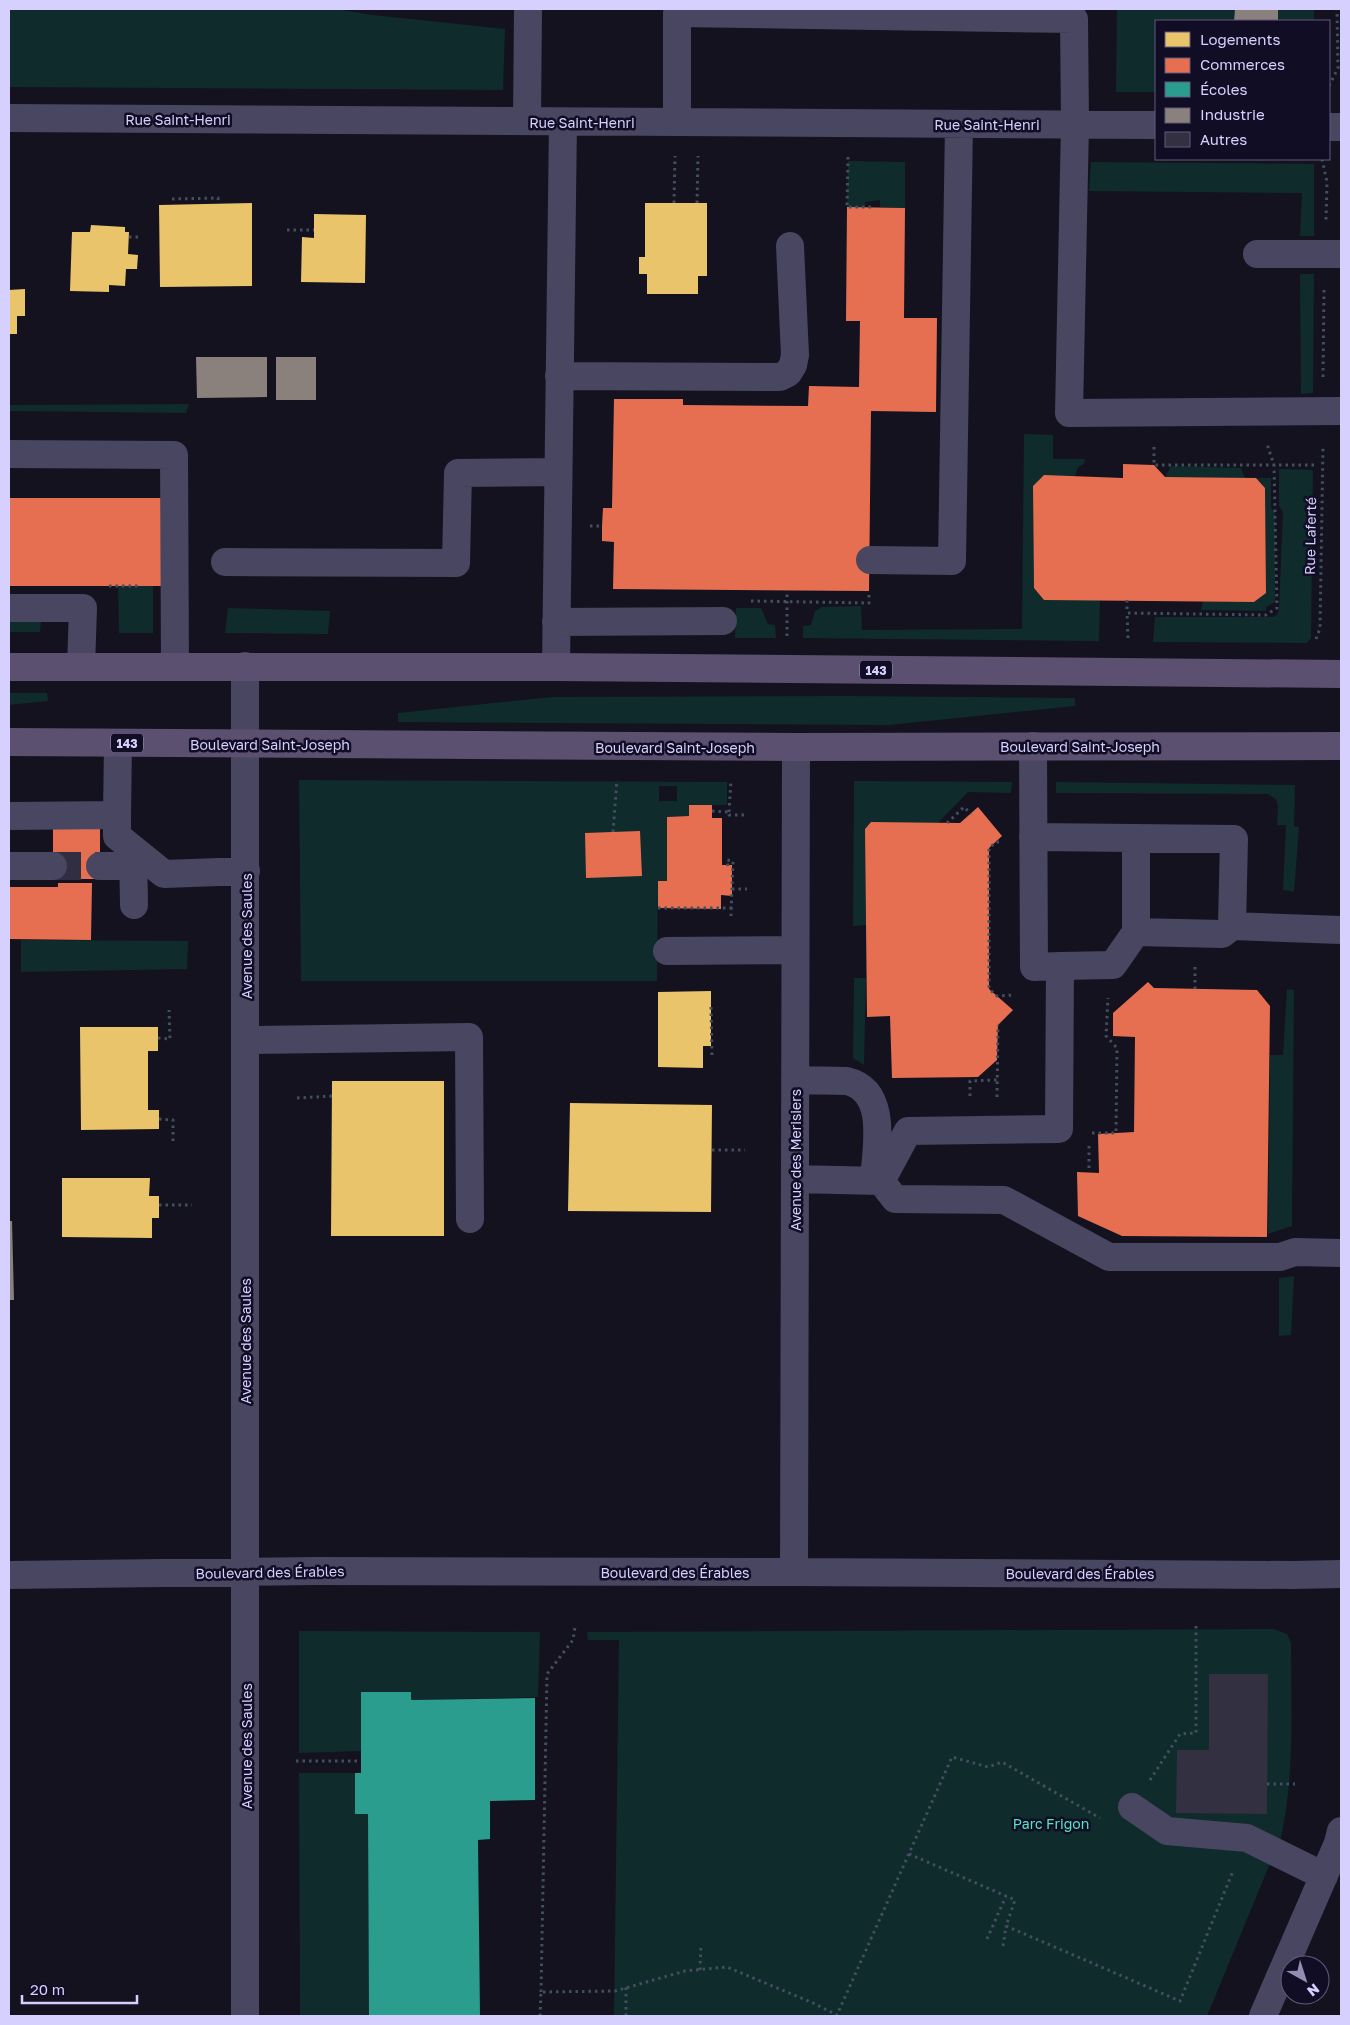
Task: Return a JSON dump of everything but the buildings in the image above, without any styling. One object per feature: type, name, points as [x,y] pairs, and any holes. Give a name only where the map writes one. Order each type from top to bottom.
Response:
[{"type":"main road","name":"143","points":[[9,667],[556,667],[1341,674]]},
{"type":"main road","name":"Boulevard Saint-Joseph","points":[[9,742],[796,748],[1341,746]]},
{"type":"street","points":[[527,121],[528,9]]},
{"type":"street","points":[[676,122],[677,13],[1074,19],[1075,124],[1069,414],[1341,411]]},
{"type":"street","name":"Rue Saint-Henri","points":[[9,118],[1155,125]]},
{"type":"street","points":[[556,667],[557,472],[563,122]]},
{"type":"street","points":[[870,560],[952,561],[959,124]]},
{"type":"street","points":[[559,376],[780,377],[788,373],[793,365],[795,355],[790,246]]},
{"type":"street","points":[[1257,254],[1341,254]]},
{"type":"street","points":[[9,454],[174,455],[175,666]]},
{"type":"street","points":[[225,562],[456,563],[458,473],[557,472]]},
{"type":"street","points":[[9,608],[83,608],[81,667]]},
{"type":"street","points":[[556,622],[723,621]]},
{"type":"street","name":"Avenue des Saules","points":[[245,666],[245,2016]]},
{"type":"street","points":[[118,743],[117,836],[133,857],[164,874],[246,870]]},
{"type":"street","points":[[1033,746],[1034,968],[1113,965],[1136,932],[1136,838]]},
{"type":"street","name":"Avenue des Merisiers","points":[[794,1572],[796,748]]},
{"type":"street","points":[[9,816],[118,814]]},
{"type":"street","points":[[1033,837],[1234,839],[1232,926]]},
{"type":"street","points":[[100,866],[133,857]]},
{"type":"street","points":[[133,857],[134,905]]},
{"type":"street","points":[[9,866],[53,866]]},
{"type":"street","points":[[1136,932],[1222,934],[1232,926],[1341,930]]},
{"type":"street","points":[[667,951],[795,950]]},
{"type":"street","points":[[878,1180],[908,1131],[1059,1129],[1060,966]]},
{"type":"street","points":[[246,1040],[469,1037],[470,1220]]},
{"type":"street","points":[[795,1080],[855,1082],[870,1098],[878,1115],[878,1180],[895,1199],[1004,1200],[1108,1258],[1280,1257],[1295,1252],[1341,1253]]},
{"type":"street","points":[[795,1179],[878,1180]]},
{"type":"street","name":"Boulevard des Érables","points":[[9,1575],[245,1572],[1341,1574]]},
{"type":"street","points":[[1132,1808],[1167,1831],[1247,1838],[1324,1876]]},
{"type":"street","points":[[1272,2014],[1341,1831]]},
{"type":"path","points":[[1330,84],[1338,68],[1338,9]]},
{"type":"path","points":[[674,203],[675,153]]},
{"type":"path","points":[[697,203],[698,153]]},
{"type":"path","points":[[848,155],[847,207],[872,207]]},
{"type":"path","points":[[1322,160],[1327,182],[1326,230]]},
{"type":"path","points":[[172,199],[218,198],[219,204]]},
{"type":"path","points":[[287,230],[314,230]]},
{"type":"path","points":[[129,237],[140,237]]},
{"type":"path","points":[[1323,378],[1324,280]]},
{"type":"path","name":"Rue Laferté","points":[[1314,646],[1320,628],[1323,444]]},
{"type":"path","points":[[1154,465],[1316,465]]},
{"type":"path","points":[[1127,614],[1266,615],[1277,608],[1274,465]]},
{"type":"path","points":[[786,644],[787,590]]},
{"type":"path","points":[[1127,600],[1128,646]]},
{"type":"path","points":[[614,832],[618,776]]},
{"type":"path","points":[[729,812],[731,777]]},
{"type":"path","points":[[947,823],[964,807],[971,814]]},
{"type":"path","points":[[712,811],[729,812],[730,815],[748,815]]},
{"type":"path","points":[[996,842],[989,848],[989,989],[997,996]]},
{"type":"path","points":[[728,866],[727,860],[733,861],[732,889],[747,889]]},
{"type":"path","points":[[658,908],[732,908]]},
{"type":"path","points":[[1195,964],[1195,989]]},
{"type":"path","points":[[1089,1133],[1116,1133],[1117,1048],[1106,1036],[1108,997]]},
{"type":"path","points":[[711,1007],[712,1058]]},
{"type":"path","points":[[158,1038],[170,1039],[169,1010]]},
{"type":"path","points":[[997,1099],[998,1026]]},
{"type":"path","points":[[970,1081],[997,1080]]},
{"type":"path","points":[[297,1098],[332,1096]]},
{"type":"path","points":[[159,1119],[173,1120],[172,1145]]},
{"type":"path","points":[[1089,1143],[1089,1172]]},
{"type":"path","points":[[712,1150],[745,1150]]},
{"type":"path","points":[[159,1205],[192,1204]]},
{"type":"path","points":[[541,1992],[615,1991],[686,1971],[727,1967],[813,2003],[837,2016],[952,1757],[988,1767],[1002,1762],[1105,1820],[1132,1808],[1180,1734],[1196,1733],[1196,1626]]},
{"type":"path","points":[[540,2016],[547,1674],[573,1640],[575,1627]]},
{"type":"path","points":[[296,1762],[361,1761]]},
{"type":"path","points":[[1267,1784],[1295,1784]]},
{"type":"path","points":[[1006,1926],[1180,2001],[1247,1838]]},
{"type":"path","points":[[909,1854],[1015,1900],[1006,1926],[1003,1946]]},
{"type":"path","points":[[987,1939],[1006,1896]]},
{"type":"path","points":[[700,1970],[702,1944]]},
{"type":"path","points":[[626,1987],[626,2016]]},
{"type":"green space","points":[[9,9],[335,9],[373,15],[505,29],[503,90],[9,87]]},
{"type":"green space","points":[[1117,9],[1235,9],[1234,20],[1155,20],[1155,92],[1116,92]]},
{"type":"green space","points":[[1278,9],[1314,9],[1314,20],[1278,20]]},
{"type":"green space","points":[[848,161],[905,162],[905,208],[880,207],[880,200],[865,202],[865,207],[847,207]]},
{"type":"green space","points":[[1091,162],[1314,164],[1314,236],[1300,236],[1302,193],[1089,191]]},
{"type":"green space","points":[[1300,274],[1314,274],[1313,393],[1301,394]]},
{"type":"green space","points":[[189,404],[186,413],[9,411],[9,405]]},
{"type":"green space","points":[[1024,434],[1053,435],[1053,459],[1085,459],[1084,464],[1078,467],[1075,476],[1033,486],[1034,588],[1044,600],[1100,600],[1099,641],[803,638],[803,626],[811,625],[815,611],[822,607],[861,606],[862,630],[1022,629]]},
{"type":"green space","points":[[1171,466],[1241,468],[1245,478],[1165,477]]},
{"type":"green space","points":[[1279,469],[1313,470],[1311,638],[1307,643],[1153,642],[1155,617],[1273,617],[1277,615],[1279,610],[1283,512],[1279,506]]},
{"type":"green space","points":[[1256,478],[1271,478],[1271,508],[1275,513],[1275,602],[1266,607],[1266,611],[1201,610],[1203,601],[1254,602],[1266,593],[1265,488]]},
{"type":"green space","points":[[118,586],[153,586],[153,633],[119,633]]},
{"type":"green space","points":[[228,608],[330,611],[328,634],[225,633]]},
{"type":"green space","points":[[736,608],[761,608],[768,624],[775,625],[776,638],[735,638]]},
{"type":"green space","points":[[9,619],[41,620],[40,632],[9,632]]},
{"type":"green space","points":[[9,693],[47,693],[48,701],[9,705]]},
{"type":"green space","points":[[847,696],[1075,698],[1075,706],[889,725],[398,722],[398,713],[552,697]]},
{"type":"green space","points":[[299,780],[727,782],[727,805],[689,805],[689,816],[667,817],[667,881],[658,881],[657,981],[301,981]],"holes":[[[659,786],[677,786],[677,801],[659,801]]]},
{"type":"green space","points":[[854,781],[1012,782],[1011,793],[968,792],[938,823],[871,822],[865,829],[866,925],[853,926]]},
{"type":"green space","points":[[1056,782],[1295,785],[1294,826],[1299,827],[1294,892],[1283,890],[1286,825],[1277,825],[1278,806],[1276,799],[1268,794],[1056,793]]},
{"type":"green space","points":[[21,940],[188,941],[187,969],[21,972]]},
{"type":"green space","points":[[854,978],[866,978],[864,1065],[853,1058]]},
{"type":"green space","points":[[1287,989],[1294,990],[1292,1226],[1268,1234],[1270,1055],[1283,1055]]},
{"type":"green space","points":[[1294,1276],[1291,1335],[1279,1336],[1279,1278]]},
{"type":"green space","name":"Parc Frigon","points":[[1274,1629],[1287,1634],[1291,1643],[1290,1765],[1281,1837],[1207,2016],[614,2016],[619,1640],[588,1640],[587,1632]]},
{"type":"green space","points":[[299,1631],[540,1632],[538,1697],[411,1700],[411,1692],[361,1692],[361,1751],[299,1753]]},
{"type":"green space","points":[[299,1773],[355,1773],[355,1814],[368,1814],[369,2016],[300,2016]]},
{"type":"tunnel","points":[[53,866],[100,866]]}]
